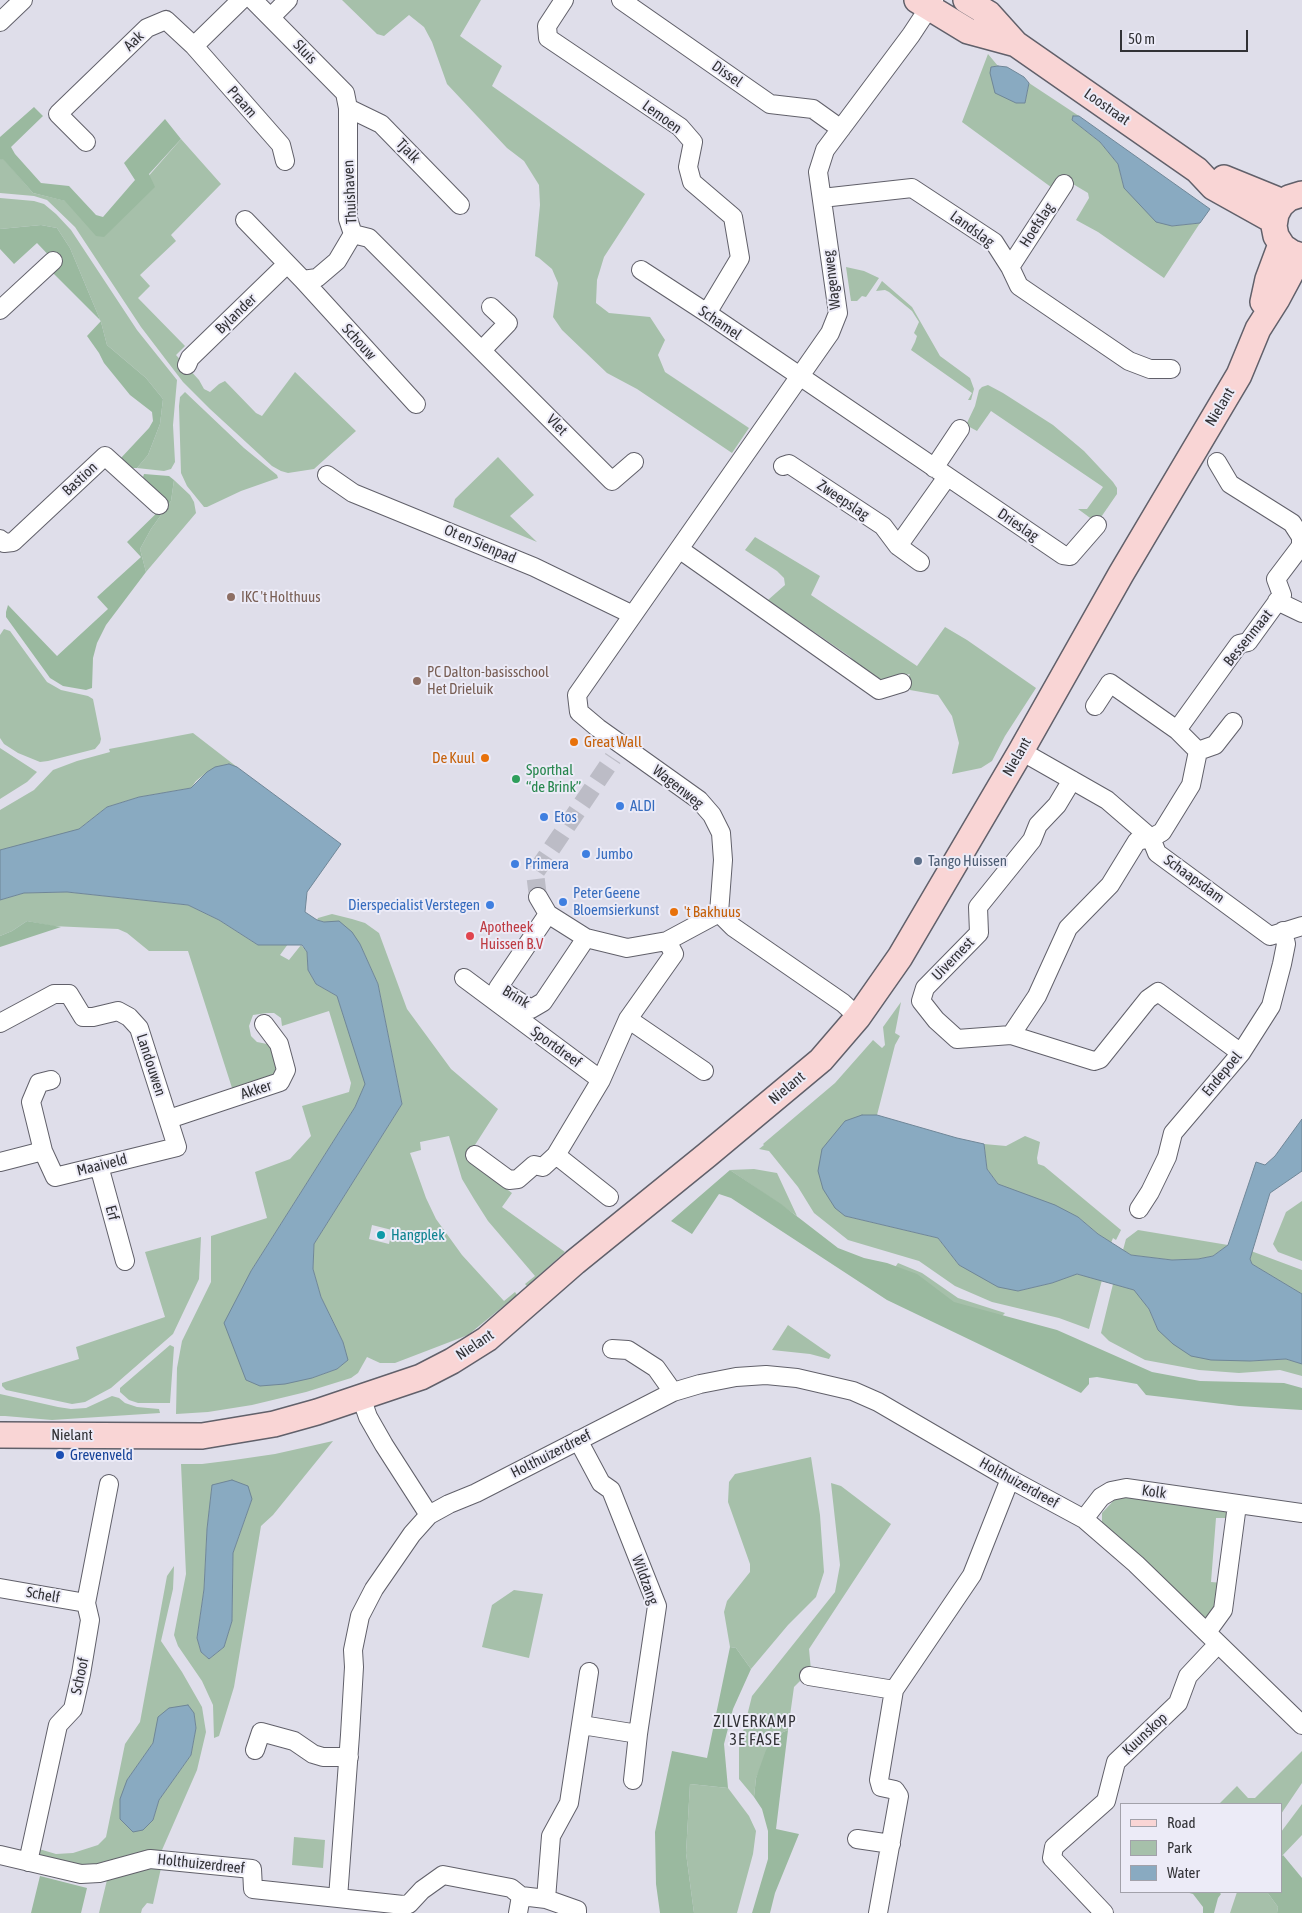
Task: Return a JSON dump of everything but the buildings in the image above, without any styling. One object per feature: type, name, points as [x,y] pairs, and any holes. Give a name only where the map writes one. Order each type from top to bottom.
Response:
[{"type":"street","points":[[3,13],[23,0]]},
{"type":"street","points":[[194,46],[241,0]]},
{"type":"street","name":"Sluis","points":[[253,0],[344,93],[348,108]]},
{"type":"street","points":[[271,17],[288,0]]},
{"type":"street","name":"Lemoen","points":[[564,0],[547,26],[548,38],[680,127],[693,142],[688,167],[692,182],[734,217],[740,258],[707,313]]},
{"type":"street","name":"Dissel","points":[[621,0],[770,104],[813,109],[841,128]]},
{"type":"street","name":"Loostraat","points":[[966,0],[989,14],[1016,44],[1197,170],[1220,177],[1290,229]]},
{"type":"street","name":"Wagenweg","points":[[719,913],[723,860],[721,833],[712,815],[699,800],[618,751],[598,728],[579,712],[577,695],[830,333],[838,313],[818,172],[825,150],[911,35],[926,3]]},
{"type":"street","name":"Loostraat","points":[[926,3],[968,31],[1016,44]]},
{"type":"street","name":"Aak","points":[[86,142],[58,114],[148,28],[166,20],[194,46]]},
{"type":"street","name":"Praam","points":[[194,46],[280,145],[285,161]]},
{"type":"street","name":"Tjalk","points":[[348,108],[381,124],[460,206]]},
{"type":"street","name":"Thuishaven","points":[[303,280],[317,278],[337,261],[353,234],[348,220],[348,108]]},
{"type":"street","name":"Hoefslag","points":[[1010,267],[1064,184]]},
{"type":"street","name":"Landslag","points":[[822,198],[912,188],[994,242],[1020,286],[1130,362],[1150,370],[1172,368]]},
{"type":"street","points":[[245,220],[303,280]]},
{"type":"street","name":"Nielant","points":[[0,1435],[202,1436],[274,1424],[317,1412],[420,1377],[487,1340],[575,1262],[708,1155],[820,1060],[858,1017],[900,957],[1021,751],[1116,583],[1239,376],[1258,329],[1277,299],[1290,229]]},
{"type":"street","name":"Vlet","points":[[353,234],[369,238],[612,481],[634,462]]},
{"type":"street","points":[[0,310],[53,261]]},
{"type":"street","name":"Bylander","points":[[187,365],[190,358],[288,264]]},
{"type":"street","name":"Schamel","points":[[641,270],[799,376]]},
{"type":"street","name":"Schouw","points":[[303,280],[416,404]]},
{"type":"street","points":[[482,350],[508,323],[491,307]]},
{"type":"street","name":"Drieslag","points":[[799,376],[1063,555],[1070,556],[1098,525]]},
{"type":"street","points":[[898,546],[940,472],[960,429]]},
{"type":"street","name":"Bastion","points":[[0,539],[4,543],[13,542],[106,456],[159,505]]},
{"type":"street","name":"Bessenmaat","points":[[1177,730],[1239,644],[1248,642],[1282,595],[1276,580],[1301,546],[1301,537],[1292,523],[1230,484],[1217,462]]},
{"type":"street","name":"Zweepslag","points":[[782,466],[789,464],[883,526],[898,546],[920,562]]},
{"type":"street","name":"Ot en Sienpad","points":[[327,474],[353,493],[534,566],[633,615]]},
{"type":"street","points":[[679,549],[879,690],[902,683]]},
{"type":"street","points":[[1277,601],[1302,613]]},
{"type":"street","points":[[1095,706],[1110,683],[1177,730],[1198,752]]},
{"type":"street","points":[[1198,752],[1215,745],[1233,722]]},
{"type":"street","name":"Schaapsdam","points":[[1021,751],[1107,800],[1151,838],[1157,853],[1270,936],[1302,926]]},
{"type":"street","points":[[1011,1035],[1037,996],[1068,928],[1110,885],[1138,840],[1151,838],[1162,832],[1191,785],[1198,752]]},
{"type":"street","name":"Uivernest","points":[[1072,780],[1057,804],[1038,825],[1032,840],[978,907],[979,933],[925,988],[921,1001],[936,1020],[957,1039],[1011,1035],[1094,1061],[1100,1059],[1148,999],[1158,992],[1241,1054]]},
{"type":"street","points":[[538,897],[548,914],[586,938],[628,948],[666,941],[719,913],[733,927],[843,1004],[858,1017]]},
{"type":"street","name":"Brink","points":[[548,914],[498,988],[531,1009],[543,1002],[586,938]]},
{"type":"street","name":"Endepoel","points":[[1139,1209],[1150,1192],[1167,1157],[1173,1133],[1241,1054],[1271,1006],[1286,944],[1283,932]]},
{"type":"street","points":[[475,1155],[509,1180],[518,1179],[534,1165],[543,1167],[556,1155],[601,1080],[628,1019],[674,954],[666,941]]},
{"type":"street","name":"Sportdreef","points":[[464,978],[601,1080]]},
{"type":"street","name":"Landouwen","points":[[0,1023],[54,994],[69,994],[83,1017],[93,1017],[118,1011],[130,1017],[139,1028],[177,1147]]},
{"type":"street","points":[[628,1019],[704,1070]]},
{"type":"street","name":"Akker","points":[[169,1119],[280,1082],[286,1070],[279,1044],[264,1024]]},
{"type":"street","name":"Maaiveld","points":[[50,1080],[39,1083],[31,1102],[43,1151],[55,1177],[177,1147]]},
{"type":"street","points":[[0,1162],[43,1151]]},
{"type":"street","points":[[556,1155],[609,1197]]},
{"type":"street","name":"Erf","points":[[99,1166],[125,1261]]},
{"type":"street","points":[[612,1349],[628,1350],[656,1368],[673,1392]]},
{"type":"street","name":"Holthuizerdreef","points":[[28,1862],[81,1874],[99,1873],[150,1858],[252,1869],[253,1889],[338,1898],[354,1667],[353,1650],[360,1616],[379,1581],[412,1534],[429,1515],[673,1392],[700,1384],[736,1377],[766,1375],[797,1378],[833,1385],[878,1402],[1010,1479],[1084,1519],[1136,1564],[1302,1725]]},
{"type":"street","points":[[361,1396],[368,1417],[429,1515]]},
{"type":"street","name":"Wildzang","points":[[578,1440],[601,1483],[611,1490],[657,1606],[633,1780]]},
{"type":"street","points":[[878,1913],[899,1796],[895,1790],[881,1786],[879,1780],[894,1690],[972,1575],[1010,1479]]},
{"type":"street","name":"Schoof","points":[[28,1862],[58,1725],[73,1709],[79,1683],[90,1620],[86,1603],[109,1484]]},
{"type":"street","name":"Kolk","points":[[1084,1519],[1101,1497],[1111,1491],[1126,1488],[1302,1513]]},
{"type":"street","points":[[1213,1638],[1223,1610],[1237,1505]]},
{"type":"street","name":"Schelf","points":[[0,1588],[86,1603]]},
{"type":"street","name":"Kuunskop","points":[[1104,1913],[1052,1858],[1054,1847],[1106,1800],[1116,1762],[1178,1703],[1188,1676],[1213,1638]]},
{"type":"street","points":[[546,1899],[551,1836],[569,1803],[589,1672]]},
{"type":"street","points":[[809,1676],[894,1690]]},
{"type":"street","points":[[582,1725],[638,1734]]},
{"type":"street","points":[[255,1750],[261,1732],[294,1741],[313,1754],[323,1757],[348,1757]]},
{"type":"street","points":[[857,1839],[891,1844]]},
{"type":"street","points":[[0,1855],[28,1862]]},
{"type":"street","points":[[338,1898],[403,1905],[409,1904],[422,1890],[443,1875],[511,1888],[520,1904],[546,1899],[577,1910],[577,1913]]},
{"type":"green space","points":[[342,0],[481,0],[460,36],[502,66],[492,86],[645,194],[604,257],[597,280],[596,303],[609,313],[650,317],[665,340],[658,355],[665,372],[749,428],[732,453],[637,389],[607,373],[562,330],[553,317],[558,283],[552,269],[535,256],[540,205],[539,185],[524,161],[507,148],[447,84],[432,42],[424,27],[409,15],[384,36],[377,34]]},
{"type":"green space","points":[[988,54],[998,66],[991,67],[1016,103],[1025,103],[1029,83],[1079,116],[1073,116],[1072,120],[1100,142],[1118,164],[1124,188],[1172,226],[1200,223],[1164,278],[1098,232],[1076,220],[1089,198],[1088,193],[1063,178],[1055,190],[962,122]]},
{"type":"green space","points":[[34,107],[43,116],[11,147],[15,154],[41,183],[69,186],[96,215],[103,217],[135,180],[124,163],[165,119],[181,139],[149,174],[155,187],[104,237],[96,236],[65,201],[33,193],[3,159],[0,160],[0,137]]},
{"type":"green space","points":[[181,139],[221,184],[171,235],[176,241],[140,275],[150,286],[138,298],[185,346],[176,355],[199,380],[204,389],[210,392],[225,381],[256,413],[262,416],[295,372],[356,431],[314,469],[288,473],[272,466],[183,382],[141,327],[75,227],[47,200],[34,196],[0,193],[0,160],[3,158],[33,193],[66,201],[104,227]]},
{"type":"green space","points":[[0,198],[34,201],[44,204],[56,214],[71,230],[137,330],[177,380],[173,425],[175,462],[171,469],[164,471],[137,468],[148,455],[160,424],[163,399],[146,378],[107,345],[101,322],[70,248],[57,228],[41,225],[0,229]]},
{"type":"green space","points":[[41,225],[57,228],[70,248],[100,320],[51,271],[58,265],[37,243],[14,264],[0,249],[0,229]]},
{"type":"green space","points":[[846,267],[864,271],[879,278],[866,297],[862,296],[857,301],[851,301]]},
{"type":"green space","points":[[882,281],[912,307],[940,356],[970,378],[974,389],[971,400],[968,400],[972,393],[911,350],[917,336],[914,333],[919,322],[912,311],[889,292],[885,290],[876,291]]},
{"type":"green space","points":[[101,321],[107,345],[146,378],[163,399],[160,424],[148,455],[137,468],[128,468],[120,459],[149,428],[153,421],[152,412],[130,395],[104,363],[87,336]]},
{"type":"green space","points":[[988,385],[1053,425],[1084,451],[1113,482],[1117,488],[1117,494],[1097,523],[1078,509],[1087,509],[1103,487],[991,411],[977,431],[966,425],[975,406],[979,390]]},
{"type":"green space","points":[[185,392],[244,448],[277,475],[278,478],[204,507],[187,486],[181,473],[179,406],[180,397]]},
{"type":"green space","points":[[498,457],[534,495],[510,516],[537,542],[453,507],[455,499]]},
{"type":"green space","points":[[144,474],[169,476],[174,480],[171,501],[151,529],[140,549],[146,572],[106,625],[97,643],[93,658],[92,688],[86,690],[63,686],[50,678],[6,617],[8,605],[57,656],[108,609],[97,597],[141,557],[127,542],[167,503],[143,477]]},
{"type":"green space","points":[[174,480],[190,495],[194,502],[196,513],[146,572],[140,549],[151,529],[171,501]]},
{"type":"green space","points":[[755,537],[820,576],[811,595],[917,666],[945,627],[1036,688],[1005,736],[992,761],[981,768],[952,774],[959,743],[952,716],[938,695],[910,690],[906,680],[910,674],[883,680],[868,674],[849,656],[768,600],[785,585],[784,578],[777,571],[745,550]]},
{"type":"green space","points":[[4,629],[10,631],[47,682],[61,690],[88,696],[93,699],[101,739],[95,749],[40,762],[18,753],[4,744],[0,738],[0,635]]},
{"type":"green space","points":[[193,733],[237,767],[229,764],[207,772],[191,788],[139,797],[107,807],[79,829],[69,833],[0,850],[0,810],[34,790],[53,770],[110,752],[109,749]]},
{"type":"green space","points":[[0,748],[37,772],[27,782],[0,799]]},
{"type":"green space","points":[[67,892],[188,905],[219,920],[258,945],[288,944],[280,955],[289,960],[301,945],[307,952],[308,970],[316,984],[337,996],[366,1083],[355,1107],[251,1271],[312,1378],[337,1369],[347,1360],[343,1342],[321,1297],[313,1269],[314,1244],[402,1104],[378,984],[360,944],[324,922],[317,920],[318,918],[332,914],[365,923],[379,933],[407,1009],[451,1069],[498,1109],[466,1159],[512,1193],[502,1207],[565,1252],[527,1286],[525,1284],[535,1276],[488,1221],[474,1199],[462,1179],[449,1136],[420,1142],[421,1150],[410,1153],[426,1198],[436,1219],[462,1255],[504,1301],[515,1292],[517,1295],[468,1335],[395,1363],[380,1363],[367,1357],[358,1373],[351,1378],[306,1392],[252,1405],[208,1412],[176,1414],[177,1368],[182,1341],[211,1282],[211,1236],[267,1218],[255,1172],[290,1159],[311,1136],[302,1106],[349,1092],[351,1083],[329,1011],[282,1026],[281,1018],[274,1013],[267,1013],[253,1015],[249,1026],[251,1036],[257,1042],[272,1045],[278,1074],[233,1091],[188,951],[149,951],[127,933],[118,929],[52,926],[27,921],[0,936],[0,900],[24,893]],"holes":[[[372,1225],[392,1230],[389,1244],[369,1239]]]},
{"type":"green space","points":[[27,921],[61,927],[0,947],[0,936]]},
{"type":"green space","points":[[901,1002],[895,1033],[900,1036],[895,1045],[877,1115],[862,1115],[845,1216],[938,1238],[959,1265],[1018,1291],[1052,1283],[1076,1274],[1102,1280],[1089,1329],[1059,1318],[992,1302],[955,1286],[919,1261],[848,1240],[814,1213],[798,1187],[769,1151],[759,1149],[835,1083],[873,1040],[882,1048],[885,1045],[883,1027]]},
{"type":"green space","points":[[1025,1136],[1040,1142],[1037,1158],[1038,1164],[1044,1166],[1121,1230],[1116,1240],[1113,1238],[1111,1243],[1078,1217],[998,1184],[987,1169],[984,1144],[1006,1146]]},
{"type":"green space","points":[[754,1169],[777,1173],[797,1216],[730,1170]]},
{"type":"green space","points":[[730,1170],[781,1204],[838,1248],[917,1274],[954,1302],[1057,1330],[1152,1372],[1200,1381],[1284,1383],[1302,1388],[1302,1410],[1239,1406],[1146,1395],[1137,1384],[1097,1377],[1089,1378],[1089,1384],[1081,1393],[887,1300],[731,1198],[719,1194],[692,1234],[671,1221]]},
{"type":"green space","points":[[1302,1201],[1302,1261],[1278,1252],[1273,1244],[1286,1212]]},
{"type":"green space","points":[[1138,1230],[1228,1245],[1213,1256],[1198,1259],[1172,1260],[1131,1255],[1123,1250],[1126,1239]]},
{"type":"green space","points":[[201,1237],[199,1279],[173,1334],[111,1388],[85,1402],[72,1404],[6,1390],[2,1386],[2,1383],[79,1359],[76,1347],[165,1317],[145,1252]]},
{"type":"green space","points":[[1251,1251],[1302,1270],[1302,1294],[1252,1264],[1250,1259]]},
{"type":"green space","points":[[898,1263],[922,1273],[958,1298],[1005,1313],[993,1325],[889,1276]]},
{"type":"green space","points":[[1113,1284],[1135,1290],[1149,1309],[1158,1330],[1250,1361],[1286,1359],[1302,1364],[1302,1376],[1280,1370],[1239,1373],[1199,1370],[1145,1360],[1109,1341],[1101,1333]]},
{"type":"green space","points":[[788,1325],[831,1355],[829,1359],[810,1354],[772,1350]]},
{"type":"green space","points":[[170,1345],[174,1347],[170,1403],[138,1403],[129,1400],[120,1392],[120,1388]]},
{"type":"green space","points":[[0,1394],[71,1409],[86,1408],[112,1396],[137,1407],[159,1409],[160,1413],[52,1420],[0,1416]]},
{"type":"green space","points":[[333,1441],[273,1515],[261,1526],[234,1687],[219,1736],[214,1738],[213,1705],[202,1681],[178,1646],[174,1635],[186,1574],[181,1464],[202,1464],[275,1454]],"holes":[[[212,1486],[252,1499],[233,1553],[232,1621],[224,1647],[209,1659],[201,1652],[197,1638],[204,1589],[207,1529]]]},
{"type":"green space","points":[[811,1457],[820,1515],[824,1572],[816,1597],[788,1625],[751,1669],[736,1648],[730,1647],[724,1612],[727,1601],[750,1572],[750,1564],[728,1502],[729,1482],[735,1474]]},
{"type":"green space","points":[[831,1483],[841,1486],[891,1524],[809,1649],[811,1670],[794,1687],[788,1730],[776,1735],[756,1778],[754,1797],[739,1779],[739,1748],[752,1696],[835,1592],[840,1565]]},
{"type":"green space","points":[[1124,1495],[1233,1509],[1232,1518],[1216,1518],[1211,1582],[1223,1583],[1209,1621],[1102,1523],[1102,1513],[1116,1498]]},
{"type":"green space","points":[[174,1566],[173,1589],[161,1641],[202,1707],[206,1732],[197,1770],[162,1850],[90,1870],[37,1856],[39,1849],[56,1854],[73,1853],[98,1845],[106,1837],[125,1744],[140,1722],[167,1576]],"holes":[[[194,1713],[196,1728],[191,1755],[159,1800],[153,1820],[127,1780],[153,1743]]]},
{"type":"green space","points":[[514,1590],[543,1594],[529,1658],[482,1647],[492,1605]]},
{"type":"green space","points":[[730,1647],[736,1648],[751,1669],[733,1709],[724,1744],[728,1788],[690,1784],[686,1853],[694,1913],[660,1913],[656,1884],[655,1832],[672,1751],[707,1758]]},
{"type":"green space","points":[[788,1730],[776,1829],[799,1834],[775,1893],[770,1913],[752,1913],[768,1859],[768,1831],[762,1809],[754,1797],[756,1778],[766,1750],[776,1735]]},
{"type":"green space","points":[[1302,1751],[1302,1783],[1282,1813],[1282,1803],[1220,1803],[1237,1786],[1248,1798],[1255,1798]]},
{"type":"green space","points":[[690,1784],[728,1788],[749,1816],[756,1831],[753,1854],[737,1913],[694,1913],[686,1853]]},
{"type":"green space","points":[[1302,1804],[1302,1835],[1282,1856],[1282,1831]]},
{"type":"green space","points":[[294,1837],[325,1840],[323,1868],[292,1865]]},
{"type":"green space","points":[[1282,1856],[1302,1878],[1302,1913],[1277,1913],[1278,1907],[1268,1893],[1282,1893]]},
{"type":"green space","points":[[150,1865],[161,1868],[153,1904],[147,1903],[141,1913],[99,1913],[107,1880]]},
{"type":"green space","points":[[40,1876],[87,1888],[81,1913],[31,1913]]},
{"type":"green space","points":[[1190,1893],[1220,1893],[1214,1913],[1203,1913],[1203,1907],[1193,1894]]},
{"type":"green space","points":[[1237,1893],[1268,1893],[1278,1907],[1277,1913],[1230,1913]]},
{"type":"water","points":[[991,67],[1007,67],[1024,77],[1029,83],[1025,103],[1016,103],[995,93],[990,73]]},
{"type":"water","points":[[1073,116],[1079,116],[1210,209],[1200,223],[1172,226],[1156,222],[1124,188],[1118,164],[1100,142],[1072,120]]},
{"type":"water","points":[[229,764],[237,767],[341,844],[307,892],[305,912],[324,922],[339,921],[352,932],[360,944],[378,984],[402,1104],[314,1244],[313,1269],[321,1297],[343,1342],[348,1360],[337,1369],[312,1378],[285,1384],[260,1386],[246,1380],[224,1323],[251,1271],[355,1107],[365,1084],[337,996],[316,984],[308,970],[307,952],[302,945],[258,945],[219,920],[188,905],[67,892],[24,893],[0,900],[0,850],[79,829],[107,807],[139,797],[191,788],[207,772],[215,767]]},
{"type":"water","points":[[862,1115],[877,1115],[984,1144],[987,1169],[998,1184],[1055,1205],[1078,1217],[1098,1234],[1131,1255],[1172,1260],[1198,1259],[1213,1256],[1228,1245],[1256,1162],[1265,1165],[1275,1156],[1302,1119],[1302,1171],[1270,1193],[1250,1259],[1252,1264],[1302,1294],[1302,1364],[1286,1359],[1250,1361],[1211,1360],[1191,1356],[1173,1344],[1158,1330],[1149,1309],[1134,1290],[1077,1274],[1052,1283],[1018,1291],[998,1287],[959,1265],[938,1238],[845,1216],[835,1208],[823,1189],[818,1171],[822,1149],[845,1121]]},
{"type":"water","points":[[232,1480],[248,1486],[252,1499],[233,1553],[232,1621],[224,1647],[209,1659],[201,1652],[197,1638],[204,1589],[207,1529],[212,1485]]},
{"type":"water","points":[[188,1705],[194,1713],[196,1728],[191,1755],[159,1800],[153,1820],[143,1830],[133,1832],[120,1819],[120,1799],[127,1780],[153,1743],[158,1717],[169,1708]]},
{"type":"tunnel","points":[[538,897],[535,873],[613,758]]},
{"type":"place","name":"IKC 't Holthuus","points":[[231,597]]},
{"type":"place","name":"PC Dalton-basisschool Het Drieluik","points":[[417,681]]},
{"type":"place","name":"Great Wall","points":[[574,742]]},
{"type":"place","name":"De Kuul","points":[[485,758]]},
{"type":"place","name":"Sporthal “de Brink”","points":[[516,779]]},
{"type":"place","name":"ALDI","points":[[620,806]]},
{"type":"place","name":"Etos","points":[[544,817]]},
{"type":"place","name":"Jumbo","points":[[586,854]]},
{"type":"place","name":"Tango Huissen","points":[[918,861]]},
{"type":"place","name":"Primera","points":[[515,864]]},
{"type":"place","name":"Peter Geene Bloemsierkunst","points":[[563,902]]},
{"type":"place","name":"Dierspecialist Verstegen","points":[[490,905]]},
{"type":"place","name":"'t Bakhuus","points":[[674,912]]},
{"type":"place","name":"Apotheek Huissen B.V","points":[[470,936]]},
{"type":"place","name":"Hangplek","points":[[381,1235]]},
{"type":"place","name":"Grevenveld","points":[[60,1455]]},
{"type":"district","name":"ZILVERKAMP 3E FASE","points":[[755,1731]]}]
